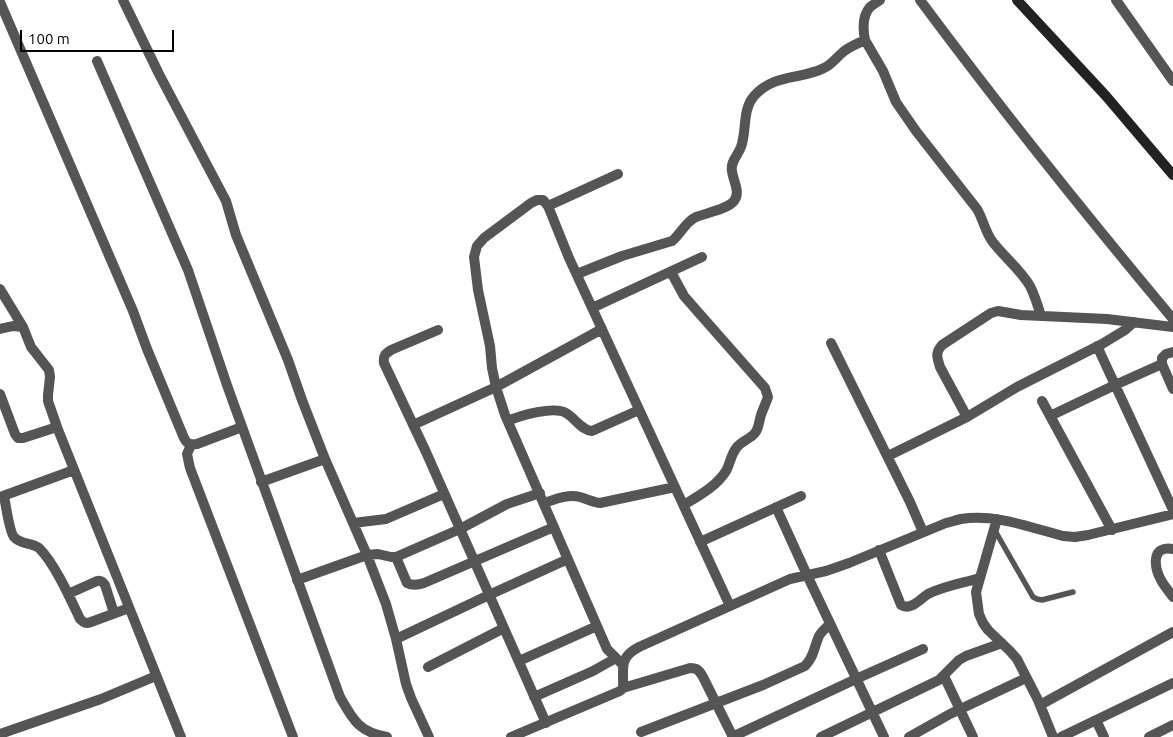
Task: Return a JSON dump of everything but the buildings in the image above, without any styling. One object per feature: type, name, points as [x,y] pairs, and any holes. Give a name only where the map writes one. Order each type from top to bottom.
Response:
[{"type":"street","points":[[123,0],[159,74],[226,201],[236,234],[288,360],[325,459],[386,604],[406,684],[429,737]]},
{"type":"street","points":[[880,0],[869,8],[865,17],[863,27],[865,40],[883,71],[896,102],[916,131],[977,209],[993,242],[1029,284],[1041,316]]},
{"type":"street","points":[[920,0],[1017,126],[1173,319]]},
{"type":"street","points":[[1018,0],[1106,96],[1173,175]]},
{"type":"street","points":[[1116,0],[1173,80]]},
{"type":"street","points":[[0,2],[133,311],[147,350],[186,442],[191,445],[197,444],[242,427]]},
{"type":"street","points":[[577,274],[631,253],[672,241],[688,222],[695,217],[730,205],[735,200],[737,194],[732,166],[743,141],[747,112],[753,97],[771,84],[827,67],[842,52],[865,40]]},
{"type":"street","points":[[97,61],[188,270],[261,482],[340,697],[349,713],[367,732],[386,737]]},
{"type":"street","points":[[548,206],[618,174]]},
{"type":"street","points":[[623,688],[619,662],[608,649],[508,421],[496,387],[490,346],[478,290],[474,257],[477,246],[484,238],[537,200],[543,200],[548,206],[592,308],[730,606]]},
{"type":"street","points":[[592,308],[702,257]]},
{"type":"street","points":[[671,272],[684,296],[765,388],[768,397],[761,413],[757,432],[743,441],[734,450],[727,470],[720,479],[684,505]]},
{"type":"street","points":[[0,289],[23,327],[31,347],[49,370],[48,401],[57,427],[181,737]]},
{"type":"street","points":[[967,417],[940,366],[937,358],[938,351],[942,345],[991,313],[1107,319],[1173,327]]},
{"type":"street","points":[[888,456],[967,417],[1017,386],[1097,346],[1125,330],[1134,322]]},
{"type":"street","points":[[0,328],[23,327]]},
{"type":"street","points":[[413,425],[496,387],[602,329]]},
{"type":"street","points":[[438,330],[391,350],[386,354],[384,363],[546,723]]},
{"type":"street","points":[[831,343],[888,456],[922,532]]},
{"type":"street","points":[[1097,346],[1173,510]]},
{"type":"street","points":[[1173,352],[1166,354],[1162,358],[1162,364],[1173,389]]},
{"type":"street","points":[[1050,416],[1162,364]]},
{"type":"street","points":[[1,401],[18,438],[57,427]]},
{"type":"street","points":[[1042,401],[1112,530]]},
{"type":"street","points":[[508,421],[528,414],[560,411],[565,412],[587,431],[592,431],[639,410]]},
{"type":"street","points":[[191,445],[187,454],[190,468],[293,737]]},
{"type":"street","points":[[261,482],[325,459]]},
{"type":"street","points":[[74,470],[2,497],[13,535],[21,542],[36,546],[43,552],[83,622],[87,624],[129,608]]},
{"type":"street","points":[[297,580],[367,555],[378,554],[396,557],[460,529],[502,506],[542,498],[565,496],[574,496],[600,503],[675,487]]},
{"type":"street","points":[[353,523],[386,519],[444,494]]},
{"type":"street","points":[[700,542],[800,496]]},
{"type":"street","points":[[776,507],[884,737]]},
{"type":"street","points":[[534,696],[592,671],[619,662],[631,651],[790,579],[834,568],[922,532],[961,519],[975,518],[995,524],[1075,537],[1112,530],[1173,514]]},
{"type":"street","points":[[995,524],[976,592],[979,614],[988,630],[1017,659],[1040,705],[1053,737]]},
{"type":"street","points":[[396,557],[407,583],[410,585],[424,583],[554,527]]},
{"type":"street","points":[[1173,549],[1163,549],[1158,552],[1156,562],[1161,580],[1173,597]]},
{"type":"street","points":[[879,550],[901,605],[904,607],[913,605],[938,590],[980,578]]},
{"type":"street","points":[[396,639],[568,559]]},
{"type":"street","points":[[68,594],[100,580],[105,586],[114,613]]},
{"type":"street","points":[[641,732],[763,685],[805,666],[813,655],[823,630],[830,624]]},
{"type":"street","points":[[519,661],[598,626]]},
{"type":"street","points":[[428,667],[504,628]]},
{"type":"street","points":[[1040,705],[1173,632]]},
{"type":"street","points":[[821,737],[939,680],[959,660],[966,656],[1002,643]]},
{"type":"street","points":[[511,737],[616,694],[623,688],[695,668],[700,671],[733,737],[923,649]]},
{"type":"street","points":[[0,734],[101,699],[156,676]]},
{"type":"street","points":[[944,676],[974,737]]},
{"type":"street","points":[[909,737],[960,709],[1026,678]]},
{"type":"street","points":[[1061,737],[1173,683]]},
{"type":"street","points":[[1096,720],[1104,737]]},
{"type":"street","points":[[1149,737],[1173,725]]},
{"type":"lane","points":[[995,524],[1033,597],[1037,600],[1042,600],[1073,592]]}]
